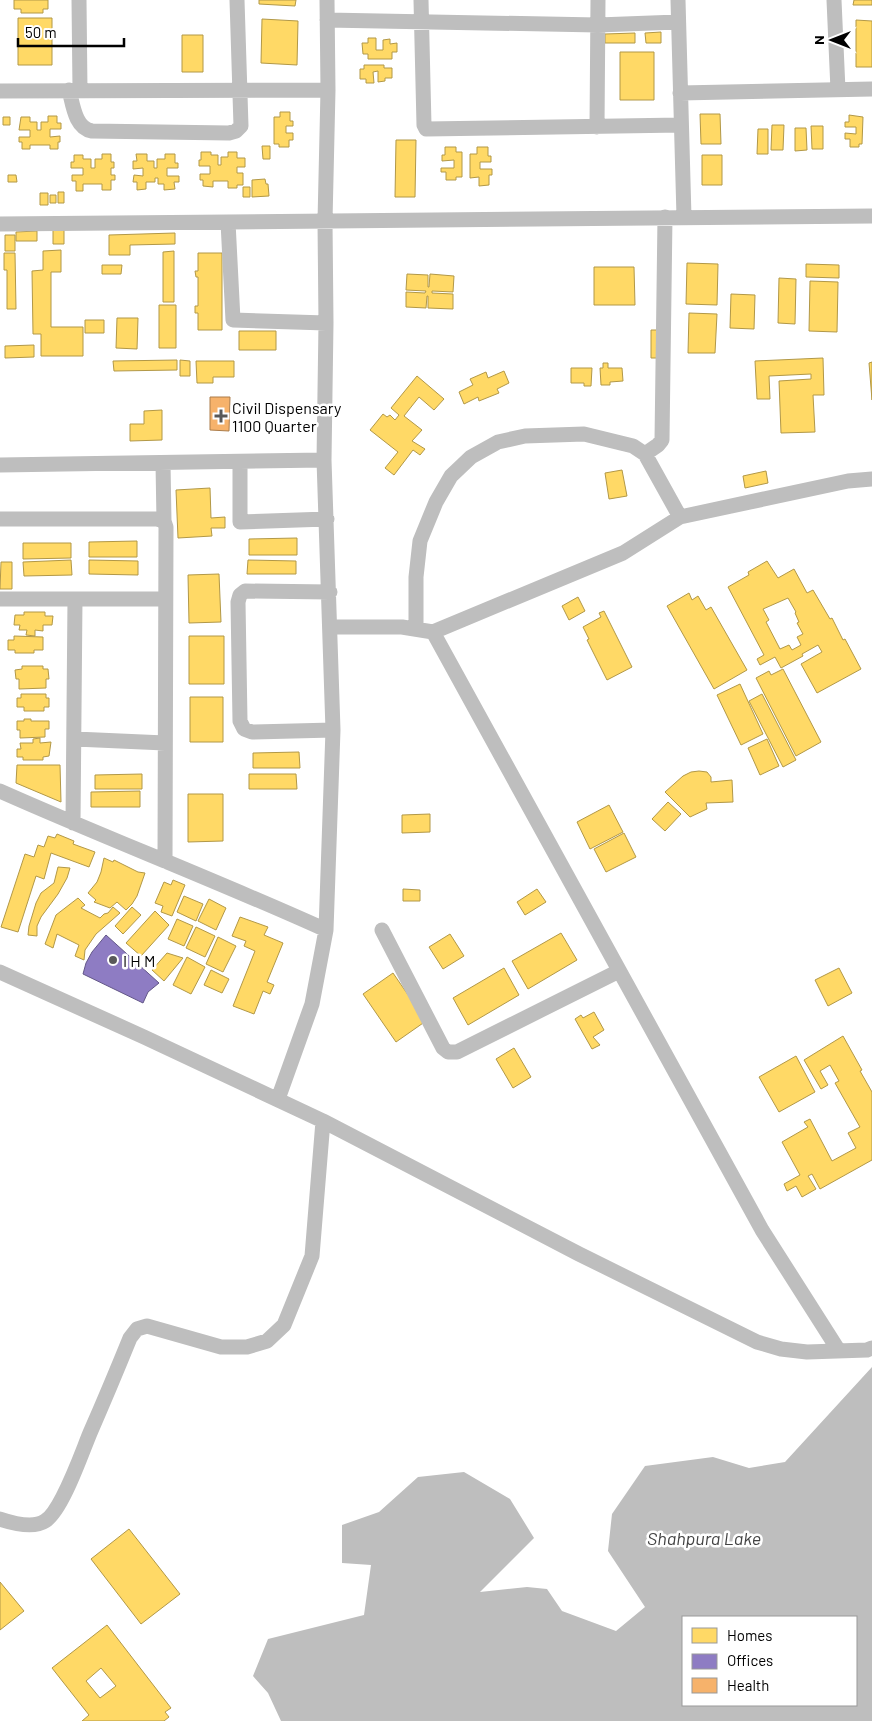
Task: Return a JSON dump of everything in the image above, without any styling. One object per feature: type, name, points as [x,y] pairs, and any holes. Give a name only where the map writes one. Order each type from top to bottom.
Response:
[{"type":"street","points":[[79,0],[75,90],[79,124],[85,130],[229,133],[236,131],[240,126],[237,0]]},
{"type":"street","points":[[278,1099],[312,1004],[326,930],[333,730],[330,592],[324,460],[325,221],[328,90],[327,0]]},
{"type":"street","points":[[421,0],[426,129],[681,125]]},
{"type":"street","points":[[597,127],[598,0]]},
{"type":"street","points":[[678,0],[684,217]]},
{"type":"street","points":[[834,0],[838,90]]},
{"type":"street","points":[[327,20],[598,25],[678,22]]},
{"type":"street","points":[[680,93],[872,89]]},
{"type":"street","points":[[0,90],[328,90]]},
{"type":"street","points":[[0,224],[872,216]]},
{"type":"street","points":[[645,454],[662,440],[665,217]]},
{"type":"street","points":[[228,222],[233,320],[326,323]]},
{"type":"street","points":[[416,628],[416,577],[420,541],[436,502],[451,476],[471,457],[498,442],[525,436],[584,434],[633,446],[645,454],[680,516]]},
{"type":"street","points":[[0,465],[324,460]]},
{"type":"street","points":[[240,462],[240,522],[326,519]]},
{"type":"street","points":[[163,463],[164,521],[166,527],[165,861]]},
{"type":"street","points":[[330,627],[402,626],[433,632],[623,553],[680,516],[848,482],[872,479]]},
{"type":"street","points":[[0,519],[157,519],[164,521]]},
{"type":"street","points":[[330,592],[245,591],[240,595],[238,602],[240,721],[244,728],[252,732],[333,730]]},
{"type":"street","points":[[0,600],[165,600]]},
{"type":"street","points":[[73,823],[75,600]]},
{"type":"street","points":[[433,632],[762,1230],[839,1351]]},
{"type":"street","points":[[75,739],[165,743]]},
{"type":"street","points":[[0,791],[73,823],[243,892],[326,930]]},
{"type":"street","points":[[382,930],[444,1048],[448,1052],[457,1052],[619,971]]},
{"type":"street","points":[[0,972],[278,1099],[579,1254],[757,1342],[781,1349],[807,1352],[872,1348]]},
{"type":"street","points":[[0,1519],[13,1523],[31,1524],[44,1522],[51,1515],[69,1483],[130,1338],[138,1329],[147,1326],[221,1347],[247,1347],[267,1340],[284,1325],[312,1256],[323,1121]]},
{"type":"water","name":"Shahpura Lake","points":[[872,1367],[872,1721],[281,1721],[268,1693],[253,1676],[268,1639],[364,1615],[371,1565],[342,1563],[342,1525],[379,1512],[418,1477],[464,1472],[510,1499],[534,1538],[480,1592],[527,1587],[547,1589],[562,1611],[616,1631],[645,1607],[608,1551],[612,1514],[645,1466],[713,1457],[749,1468],[785,1462]]},
{"type":"building: Homes","points":[[14,0],[48,0],[48,9],[43,9],[43,13],[21,13],[21,9],[14,9]]},
{"type":"building: Homes","points":[[259,0],[296,0],[295,6],[259,4]]},
{"type":"building: Homes","points":[[854,0],[872,0],[872,5],[853,5]]},
{"type":"building: Homes","points":[[18,18],[52,18],[52,65],[18,65]]},
{"type":"building: Homes","points":[[262,19],[298,21],[297,65],[261,63]]},
{"type":"building: Homes","points":[[856,20],[872,21],[872,67],[856,67]]},
{"type":"building: Homes","points":[[661,32],[661,43],[646,43],[645,33]]},
{"type":"building: Homes","points":[[635,33],[635,43],[605,43],[605,34]]},
{"type":"building: Homes","points":[[182,35],[203,35],[203,72],[182,72]]},
{"type":"building: Homes","points":[[368,38],[376,38],[376,50],[383,50],[383,40],[390,39],[390,44],[397,43],[397,52],[392,52],[392,59],[368,59],[368,54],[363,54],[362,43],[368,43]]},
{"type":"building: Homes","points":[[620,52],[654,52],[654,100],[620,100]]},
{"type":"building: Homes","points":[[364,65],[384,65],[384,68],[392,68],[392,78],[385,78],[385,81],[378,82],[378,71],[373,72],[374,83],[366,83],[366,79],[360,79],[360,69],[364,69]]},
{"type":"building: Homes","points":[[280,112],[290,112],[290,121],[293,121],[293,126],[286,126],[286,133],[293,133],[293,140],[289,140],[289,147],[279,147],[279,144],[274,144],[274,117],[280,117]]},
{"type":"building: Homes","points":[[700,114],[720,114],[721,144],[701,144]]},
{"type":"building: Homes","points":[[849,115],[863,117],[862,144],[859,144],[859,147],[850,147],[850,139],[845,139],[845,133],[856,134],[856,127],[845,127],[845,122],[849,122]]},
{"type":"building: Homes","points":[[48,116],[57,116],[57,123],[61,123],[61,129],[50,129],[50,137],[60,136],[58,149],[50,149],[50,145],[30,145],[30,149],[22,149],[22,142],[19,142],[19,137],[30,137],[30,130],[19,130],[21,117],[30,117],[30,122],[37,122],[37,130],[41,130],[41,122],[48,122]]},
{"type":"building: Homes","points":[[3,117],[10,117],[10,125],[3,125]]},
{"type":"building: Homes","points":[[772,125],[784,125],[783,150],[771,150]]},
{"type":"building: Homes","points":[[811,126],[823,126],[823,149],[812,149]]},
{"type":"building: Homes","points":[[795,128],[806,128],[807,150],[795,151]]},
{"type":"building: Homes","points":[[758,129],[768,129],[768,154],[757,154]]},
{"type":"building: Homes","points":[[396,140],[416,140],[415,197],[395,197]]},
{"type":"building: Homes","points":[[262,146],[270,146],[270,159],[263,159]]},
{"type":"building: Homes","points":[[445,147],[456,147],[456,152],[462,152],[462,177],[456,177],[456,180],[446,180],[446,172],[441,172],[441,168],[454,168],[454,160],[442,161],[442,155],[445,155]]},
{"type":"building: Homes","points":[[477,147],[488,147],[488,156],[491,156],[491,162],[480,162],[480,169],[492,169],[492,175],[489,175],[489,185],[479,186],[479,177],[470,178],[470,154],[477,154]]},
{"type":"building: Homes","points":[[201,152],[211,152],[211,155],[218,155],[218,165],[221,165],[221,157],[228,157],[228,152],[237,152],[237,158],[245,158],[245,167],[237,167],[237,173],[243,173],[243,185],[237,185],[237,188],[228,188],[228,181],[213,181],[213,187],[203,186],[200,174],[210,174],[210,166],[199,166]]},
{"type":"building: Homes","points":[[102,154],[111,154],[111,162],[114,162],[114,168],[111,168],[111,175],[115,175],[115,180],[111,180],[111,190],[102,190],[102,184],[83,184],[83,191],[76,191],[76,181],[72,181],[72,175],[83,175],[83,168],[71,168],[71,162],[74,162],[74,155],[83,155],[83,159],[91,159],[91,168],[95,168],[95,159],[102,159]]},
{"type":"building: Homes","points":[[136,154],[147,154],[147,161],[154,161],[154,168],[157,168],[157,159],[165,159],[165,154],[175,154],[175,163],[178,163],[178,168],[167,168],[167,176],[179,176],[179,182],[174,182],[175,189],[164,190],[164,184],[158,184],[158,178],[155,178],[155,182],[146,182],[146,189],[137,190],[137,182],[133,182],[134,175],[143,176],[143,168],[133,169],[133,161],[137,161]]},
{"type":"building: Homes","points":[[702,155],[722,155],[722,185],[702,185]]},
{"type":"building: Homes","points":[[8,175],[16,175],[17,182],[8,182]]},
{"type":"building: Homes","points":[[265,179],[266,184],[268,184],[269,196],[252,197],[252,180]]},
{"type":"building: Homes","points":[[243,187],[250,187],[250,197],[243,197]]},
{"type":"building: Homes","points":[[58,192],[64,192],[64,203],[58,203]]},
{"type":"building: Homes","points":[[40,193],[48,193],[48,205],[40,205]]},
{"type":"building: Homes","points":[[50,195],[56,195],[56,203],[50,203]]},
{"type":"building: Homes","points":[[53,230],[64,230],[64,244],[53,244]]},
{"type":"building: Homes","points":[[37,231],[37,241],[16,241],[16,232]]},
{"type":"building: Homes","points":[[175,233],[175,244],[130,245],[130,255],[109,255],[109,235]]},
{"type":"building: Homes","points":[[5,235],[15,235],[15,251],[5,251]]},
{"type":"building: Homes","points":[[61,250],[61,272],[51,272],[51,327],[83,327],[83,356],[41,356],[41,334],[33,334],[32,271],[43,270],[43,251]]},
{"type":"building: Homes","points":[[174,251],[174,302],[163,302],[163,252]]},
{"type":"building: Homes","points":[[4,253],[15,253],[16,309],[7,309],[7,270],[4,270]]},
{"type":"building: Homes","points":[[198,253],[222,253],[222,330],[198,330],[198,313],[195,313],[195,306],[198,306],[198,277],[196,277],[195,271],[198,271]]},
{"type":"building: Homes","points":[[687,263],[718,264],[717,305],[686,304]]},
{"type":"building: Homes","points":[[806,264],[839,265],[839,278],[806,277]]},
{"type":"building: Homes","points":[[102,265],[122,265],[121,274],[102,274]]},
{"type":"building: Homes","points":[[594,267],[634,267],[635,305],[594,305]]},
{"type":"building: Homes","points":[[407,274],[428,275],[428,287],[430,274],[454,276],[453,292],[432,291],[432,293],[453,294],[453,309],[428,308],[428,296],[426,308],[406,307],[406,292],[425,293],[426,291],[406,290]]},
{"type":"building: Homes","points":[[779,278],[796,279],[795,324],[778,323]]},
{"type":"building: Homes","points":[[810,281],[838,282],[837,332],[809,331]]},
{"type":"building: Homes","points":[[731,294],[755,295],[754,329],[730,328]]},
{"type":"building: Homes","points":[[159,305],[176,305],[176,348],[159,348]]},
{"type":"building: Homes","points":[[689,313],[717,314],[715,353],[688,353]]},
{"type":"building: Homes","points":[[117,318],[138,318],[137,349],[116,348]]},
{"type":"building: Homes","points":[[85,320],[104,320],[104,333],[85,333]]},
{"type":"building: Homes","points":[[651,330],[659,330],[658,358],[651,358]]},
{"type":"building: Homes","points":[[239,331],[276,331],[276,350],[239,350]]},
{"type":"building: Homes","points":[[34,345],[34,357],[5,358],[5,346]]},
{"type":"building: Homes","points":[[823,358],[824,395],[813,395],[815,432],[781,433],[779,381],[811,379],[811,374],[769,376],[770,399],[757,399],[755,361]]},
{"type":"building: Homes","points":[[177,360],[177,370],[114,371],[113,361]]},
{"type":"building: Homes","points":[[180,360],[190,361],[190,376],[180,376]]},
{"type":"building: Homes","points":[[196,361],[234,361],[234,377],[213,377],[213,383],[197,383]]},
{"type":"building: Homes","points":[[872,362],[872,400],[869,363]]},
{"type":"building: Homes","points":[[603,363],[608,363],[608,368],[622,368],[623,381],[610,382],[610,385],[601,385],[600,368],[603,368]]},
{"type":"building: Homes","points":[[571,368],[592,368],[591,386],[584,386],[584,383],[571,383]]},
{"type":"building: Homes","points":[[504,371],[509,383],[497,389],[499,393],[479,401],[478,397],[464,404],[459,392],[473,385],[470,379],[486,372],[488,378]]},
{"type":"building: Homes","points":[[417,376],[444,399],[434,410],[419,397],[404,416],[422,430],[412,441],[425,449],[420,455],[413,450],[394,475],[385,468],[398,452],[370,430],[383,414],[387,417],[390,415],[395,420],[399,415],[391,408]]},
{"type":"building: Homes","points":[[162,410],[162,440],[130,441],[130,424],[144,424],[144,411]]},
{"type":"building: Homes","points":[[622,470],[627,496],[609,499],[605,473]]},
{"type":"building: Homes","points":[[766,471],[768,483],[745,488],[743,476]]},
{"type":"building: Homes","points":[[210,488],[211,518],[225,517],[225,528],[211,528],[212,536],[178,538],[176,490]]},
{"type":"building: Homes","points":[[297,538],[297,555],[249,555],[249,539]]},
{"type":"building: Homes","points":[[137,541],[137,557],[89,557],[89,542]]},
{"type":"building: Homes","points":[[23,543],[71,543],[71,558],[23,559]]},
{"type":"building: Homes","points":[[71,560],[72,575],[24,576],[23,562]]},
{"type":"building: Homes","points":[[89,560],[138,561],[138,575],[89,574]]},
{"type":"building: Homes","points":[[248,560],[296,561],[296,574],[247,574]]},
{"type":"building: Homes","points":[[767,561],[778,578],[794,569],[807,593],[813,590],[830,619],[832,618],[861,669],[817,693],[801,664],[822,652],[818,645],[781,668],[775,657],[760,665],[757,659],[764,655],[728,587],[749,575],[748,572]],"holes":[[[788,598],[799,622],[797,623],[803,634],[797,637],[801,645],[792,650],[789,645],[780,649],[766,622],[769,620],[763,609]]]},
{"type":"building: Homes","points":[[1,562],[12,562],[12,589],[0,589]]},
{"type":"building: Homes","points":[[219,574],[221,622],[189,623],[188,575]]},
{"type":"building: Homes","points":[[689,593],[692,600],[698,596],[706,610],[711,607],[747,670],[714,689],[667,606]]},
{"type":"building: Homes","points":[[578,597],[585,611],[569,620],[562,606]]},
{"type":"building: Homes","points":[[604,611],[632,667],[607,680],[587,640],[589,639],[583,627],[601,617],[599,613]]},
{"type":"building: Homes","points":[[24,612],[45,612],[45,616],[53,616],[52,625],[43,625],[43,631],[35,630],[35,636],[26,635],[27,630],[19,630],[20,625],[14,625],[15,615],[24,615]]},
{"type":"building: Homes","points":[[14,636],[43,637],[43,650],[34,650],[34,653],[15,653],[15,650],[8,650],[8,640],[14,640]]},
{"type":"building: Homes","points":[[189,636],[224,636],[224,684],[189,684]]},
{"type":"building: Homes","points":[[22,666],[43,666],[43,669],[48,669],[49,679],[46,679],[46,688],[19,689],[19,679],[16,679],[15,670],[22,669]]},
{"type":"building: Homes","points":[[783,669],[821,742],[796,756],[756,678],[769,671],[771,675]]},
{"type":"building: Homes","points":[[740,684],[763,734],[741,745],[717,695]]},
{"type":"building: Homes","points":[[21,694],[46,694],[46,698],[49,698],[49,707],[44,707],[44,711],[24,711],[24,707],[17,707],[17,698],[21,698]]},
{"type":"building: Homes","points":[[762,694],[796,760],[783,767],[749,701]]},
{"type":"building: Homes","points":[[190,697],[223,697],[223,742],[190,742]]},
{"type":"building: Homes","points":[[24,719],[49,721],[49,729],[45,729],[45,737],[20,738],[20,730],[17,730],[17,721],[24,721]]},
{"type":"building: Homes","points":[[40,738],[40,743],[51,742],[49,756],[43,757],[43,760],[23,760],[23,757],[17,757],[17,749],[21,749],[20,743],[33,743],[33,739]]},
{"type":"building: Homes","points":[[767,739],[779,766],[760,775],[748,748]]},
{"type":"building: Homes","points":[[299,752],[300,768],[253,768],[253,753]]},
{"type":"building: Homes","points":[[17,765],[60,765],[61,802],[16,783]]},
{"type":"building: Homes","points":[[699,771],[707,772],[711,777],[711,782],[732,780],[733,802],[706,803],[707,809],[690,817],[665,792],[683,776]]},
{"type":"building: Homes","points":[[142,774],[142,789],[95,789],[95,775]]},
{"type":"building: Homes","points":[[249,774],[296,774],[297,789],[249,789]]},
{"type":"building: Homes","points":[[140,791],[140,807],[91,807],[91,792]]},
{"type":"building: Homes","points":[[188,794],[223,794],[223,841],[188,842]]},
{"type":"building: Homes","points":[[668,802],[681,814],[665,831],[652,819]]},
{"type":"building: Homes","points":[[609,805],[623,832],[590,849],[577,822]]},
{"type":"building: Homes","points":[[430,814],[430,832],[402,833],[402,815]]},
{"type":"building: Homes","points":[[624,833],[636,857],[606,872],[594,849]]},
{"type":"building: Homes","points":[[57,834],[74,841],[73,844],[95,852],[89,867],[51,853],[44,879],[36,876],[18,932],[1,927],[25,854],[34,857],[38,845],[44,847],[48,836],[55,838]]},
{"type":"building: Homes","points":[[104,858],[113,862],[114,860],[138,872],[145,873],[137,896],[126,910],[117,902],[110,908],[94,902],[96,900],[88,893],[97,882]]},
{"type":"building: Homes","points":[[58,867],[70,868],[67,878],[41,917],[37,926],[37,936],[28,935],[36,903],[41,893],[54,883]]},
{"type":"building: Homes","points":[[173,880],[185,885],[172,916],[161,912],[163,906],[155,903],[164,882],[171,885]]},
{"type":"building: Homes","points":[[403,889],[420,890],[420,901],[403,901]]},
{"type":"building: Homes","points":[[537,889],[546,902],[525,915],[517,902]]},
{"type":"building: Homes","points":[[184,896],[203,904],[196,921],[177,912]]},
{"type":"building: Homes","points":[[78,898],[85,905],[81,908],[100,918],[113,907],[120,913],[96,934],[85,950],[84,960],[75,956],[79,945],[57,934],[53,948],[45,944],[56,915]]},
{"type":"building: Homes","points":[[209,899],[226,908],[216,930],[198,921]]},
{"type":"building: Homes","points":[[132,907],[141,915],[123,934],[115,926]]},
{"type":"building: Homes","points":[[155,911],[169,925],[141,956],[126,943]]},
{"type":"building: Homes","points":[[240,917],[268,927],[264,935],[283,943],[267,982],[274,985],[270,994],[263,991],[254,1014],[233,1006],[255,951],[244,946],[246,941],[232,936]]},
{"type":"building: Homes","points":[[177,919],[193,926],[184,946],[168,939]]},
{"type":"building: Homes","points":[[196,927],[215,936],[205,957],[186,948]]},
{"type":"building: Homes","points":[[561,933],[577,960],[528,989],[512,961]]},
{"type":"building: Homes","points":[[450,934],[464,956],[443,969],[429,947]]},
{"type":"building: Homes","points":[[218,937],[236,946],[223,972],[206,964]]},
{"type":"building: Homes","points":[[167,953],[183,958],[164,981],[152,970]]},
{"type":"building: Homes","points":[[187,957],[205,967],[191,994],[173,985]]},
{"type":"building: Homes","points":[[504,968],[519,995],[468,1025],[453,998]]},
{"type":"building: Homes","points":[[839,968],[852,993],[828,1006],[815,980]]},
{"type":"building: Homes","points":[[211,970],[229,979],[222,993],[204,985]]},
{"type":"building: Homes","points":[[393,973],[426,1021],[396,1042],[363,994]]},
{"type":"building: Homes","points":[[594,1012],[604,1030],[593,1037],[600,1045],[592,1049],[575,1019],[581,1015],[583,1018]]},
{"type":"building: Homes","points":[[843,1036],[872,1092],[872,1160],[820,1189],[812,1174],[808,1176],[816,1189],[802,1197],[796,1186],[787,1191],[784,1184],[800,1175],[782,1142],[808,1127],[804,1122],[810,1119],[832,1161],[856,1148],[848,1133],[860,1127],[835,1083],[839,1081],[830,1065],[820,1071],[828,1085],[821,1089],[804,1060]]},
{"type":"building: Homes","points":[[514,1048],[531,1077],[513,1088],[496,1059]]},
{"type":"building: Homes","points":[[796,1056],[815,1092],[779,1112],[759,1077]]},
{"type":"building: Homes","points":[[129,1529],[180,1594],[141,1624],[91,1559]]},
{"type":"building: Homes","points":[[0,1582],[24,1611],[0,1630]]},
{"type":"building: Homes","points":[[107,1625],[171,1708],[165,1712],[169,1717],[164,1721],[82,1721],[89,1715],[52,1668]]},
{"type":"building: Homes","points":[[101,1668],[116,1686],[100,1698],[86,1681]]},
{"type":"building: Offices","points":[[106,935],[159,983],[148,992],[143,1003],[83,974],[92,952]]},
{"type":"building: Health","points":[[210,397],[230,397],[229,431],[210,430]]},
{"type":"place","name":"Civil Dispensary 1100 Quarter","points":[[221,416]]},
{"type":"place","name":"I H M","points":[[113,960]]}]
